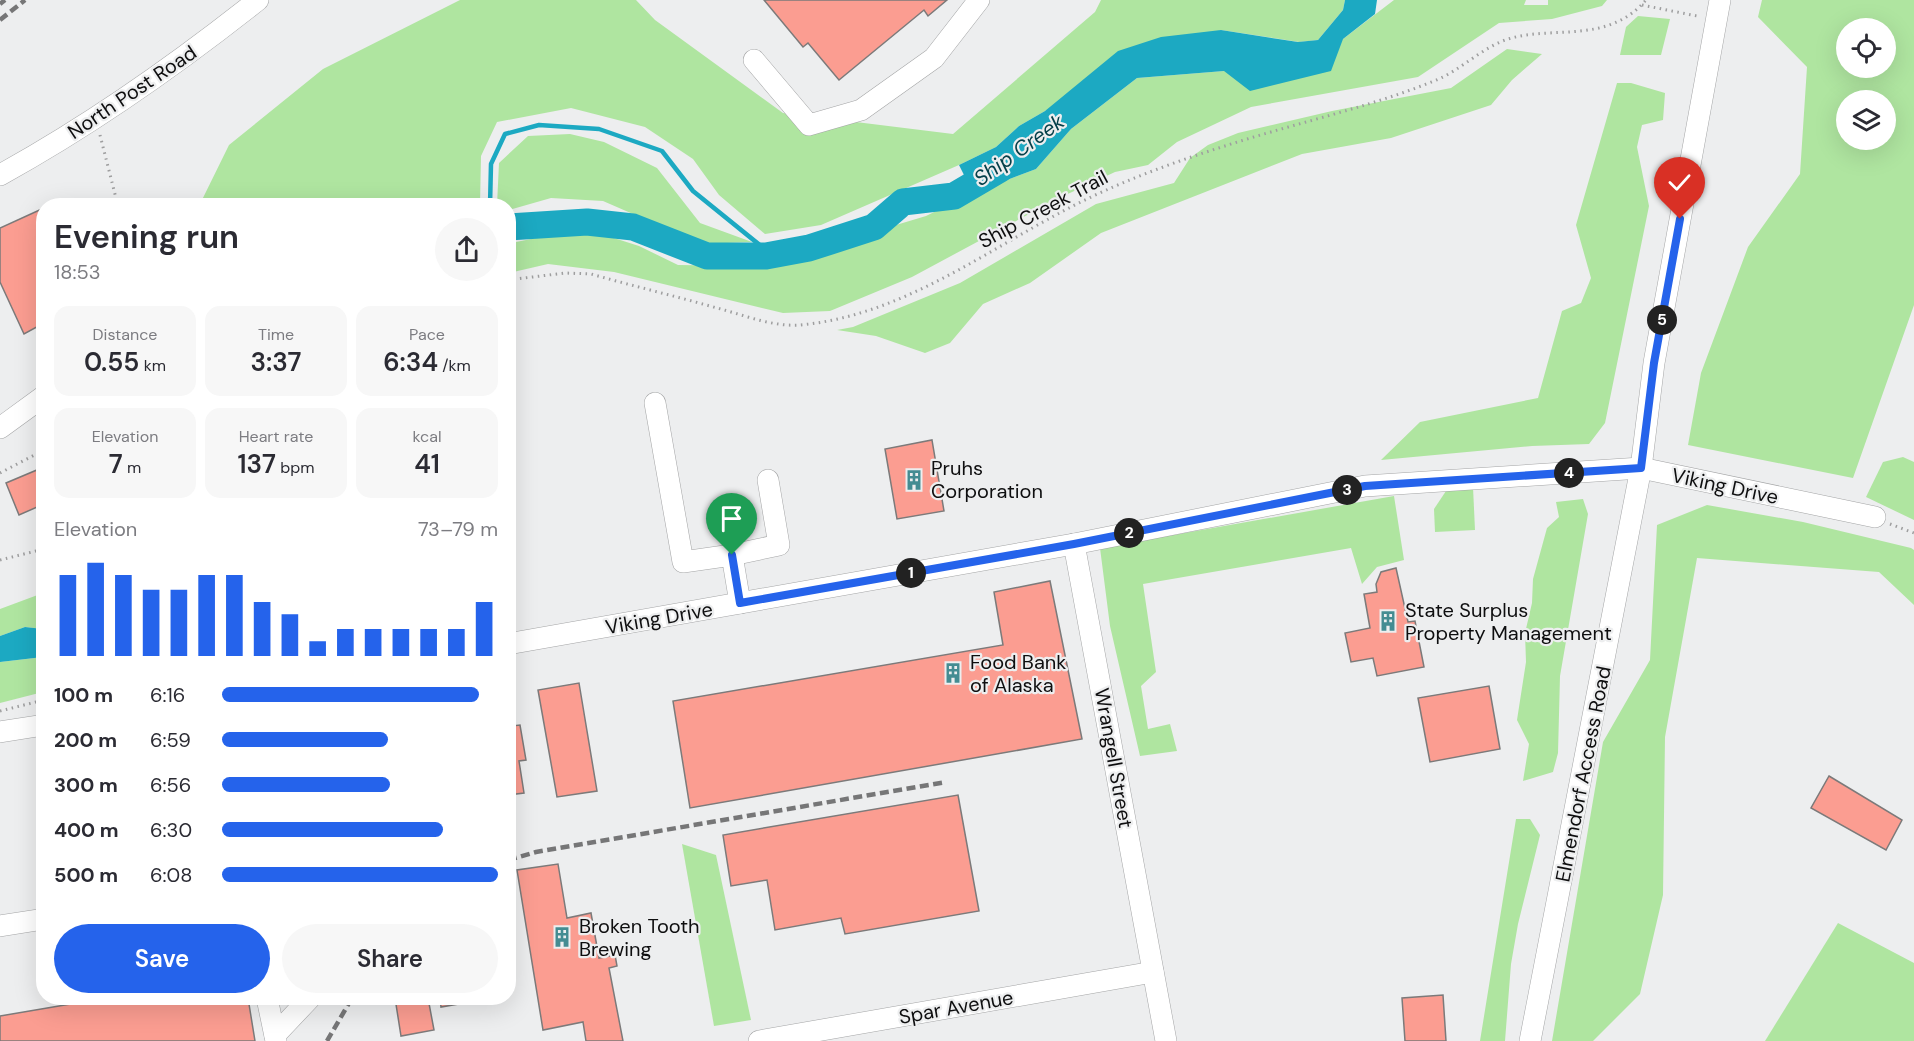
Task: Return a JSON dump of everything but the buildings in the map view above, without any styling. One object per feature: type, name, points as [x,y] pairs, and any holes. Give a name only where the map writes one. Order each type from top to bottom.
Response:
[{"type":"street","name":"North Post Road","points":[[0,175],[96,118],[204,43],[258,0]]},
{"type":"street","points":[[754,60],[809,124],[861,110],[934,58],[979,0]]},
{"type":"street","name":"Elmendorf Access Road","points":[[1530,1041],[1641,468],[1654,363],[1720,0]]},
{"type":"street","points":[[0,428],[36,402]]},
{"type":"street","points":[[655,404],[683,562],[779,545],[768,480]]},
{"type":"street","name":"Viking Drive","points":[[516,643],[1074,544],[1365,486],[1641,468],[1875,518]]},
{"type":"street","name":"Wrangell Street","points":[[1074,544],[1166,1041]]},
{"type":"street","points":[[732,555],[740,603]]},
{"type":"street","points":[[0,732],[36,726]]},
{"type":"street","points":[[0,926],[36,920]]},
{"type":"street","name":"Spar Avenue","points":[[759,1041],[1153,972]]},
{"type":"street","points":[[268,1005],[275,1038]]},
{"type":"street","points":[[275,1038],[304,1005]]},
{"type":"path","name":"Ship Creek Trail","points":[[516,279],[565,273],[591,274],[767,322],[800,325],[828,321],[864,311],[954,274],[1066,209],[1126,182],[1207,151],[1407,92],[1454,73],[1509,39],[1586,31],[1615,21],[1642,5],[1646,0]]},
{"type":"path","points":[[1642,5],[1697,16]]},
{"type":"path","points":[[96,118],[116,198]]},
{"type":"path","points":[[0,473],[36,454]]},
{"type":"path","points":[[1875,518],[1914,533]]},
{"type":"path","points":[[0,560],[36,551]]},
{"type":"path","points":[[0,711],[36,702]]},
{"type":"green space","points":[[460,0],[636,0],[655,20],[783,113],[953,134],[1095,12],[1101,0],[1345,0],[1343,10],[1318,40],[1299,42],[1221,30],[1045,111],[1019,126],[996,147],[959,165],[821,225],[765,234],[719,195],[693,159],[645,127],[571,108],[497,122],[481,156],[480,198],[203,198],[229,145],[323,69]]},
{"type":"green space","points":[[1394,0],[1526,0],[1524,5],[1548,5],[1548,0],[1607,0],[1602,6],[1552,19],[1499,23],[1418,77],[1251,107],[1177,142],[1148,165],[1115,172],[1057,199],[912,277],[830,311],[783,313],[614,272],[548,264],[516,271],[516,242],[546,236],[595,232],[639,246],[678,265],[750,266],[827,252],[886,228],[926,216],[973,193],[1036,169],[1071,129],[1137,78],[1224,71],[1343,39]]},
{"type":"green space","points":[[1762,0],[1914,0],[1914,305],[1853,478],[1688,445],[1701,373],[1748,247],[1800,174],[1807,67],[1758,17]]},
{"type":"green space","points":[[1638,16],[1670,19],[1661,55],[1620,55],[1626,27]]},
{"type":"green space","points":[[1507,49],[1542,54],[1512,80],[1491,105],[1391,138],[1302,154],[1101,233],[1030,283],[983,304],[950,343],[925,353],[876,336],[837,330],[853,327],[960,283],[1096,204],[1174,183],[1190,158],[1208,145],[1238,133],[1332,111],[1451,88]]},
{"type":"green space","points":[[1617,83],[1631,83],[1665,93],[1663,120],[1642,125],[1637,147],[1649,206],[1605,423],[1589,444],[1532,446],[1381,460],[1420,422],[1538,398],[1562,311],[1581,303],[1591,278],[1576,225]]},
{"type":"green space","points":[[570,134],[604,142],[657,168],[700,223],[752,242],[702,244],[603,201],[551,198],[516,208],[516,198],[497,198],[499,163],[528,136]]},
{"type":"green space","points":[[1903,457],[1914,462],[1914,520],[1866,497],[1883,462]]},
{"type":"green space","points":[[1473,487],[1475,530],[1435,532],[1434,509],[1446,491]]},
{"type":"green space","points":[[1394,496],[1404,560],[1377,567],[1362,584],[1351,548],[1143,584],[1156,672],[1141,686],[1148,729],[1170,724],[1177,751],[1140,756],[1110,626],[1100,548]]},
{"type":"green space","points":[[1583,499],[1588,514],[1560,676],[1558,753],[1553,772],[1523,781],[1529,744],[1517,720],[1526,662],[1525,633],[1532,603],[1533,579],[1547,528],[1559,517],[1556,502]]},
{"type":"green space","points":[[1707,505],[1803,522],[1911,548],[1914,550],[1914,605],[1879,572],[1697,558],[1665,737],[1663,895],[1640,994],[1593,1041],[1552,1041],[1603,742],[1650,660],[1657,525]]},
{"type":"green space","points":[[36,596],[36,628],[25,627],[0,636],[0,609]]},
{"type":"green space","points":[[36,658],[36,694],[0,703],[0,662]]},
{"type":"green space","points":[[1516,819],[1530,819],[1540,835],[1518,924],[1511,964],[1505,1041],[1480,1041]]},
{"type":"green space","points":[[682,844],[716,855],[751,1020],[714,1026]]},
{"type":"green space","points":[[1838,923],[1914,963],[1914,1041],[1765,1041]]},
{"type":"water","points":[[1345,0],[1377,0],[1375,14],[1343,39],[1331,71],[1250,91],[1224,71],[1137,78],[1071,129],[1036,169],[973,193],[959,165],[996,147],[1019,126],[1045,111],[1118,51],[1161,37],[1221,30],[1298,42],[1318,40],[1343,10]]},
{"type":"water","points":[[25,627],[36,628],[36,658],[0,662],[0,636]]},
{"type":"waterway","points":[[490,198],[491,164],[505,134],[539,125],[599,129],[662,151],[693,191],[772,255]]},
{"type":"waterway","name":"Ship Creek","points":[[516,226],[587,222],[633,227],[707,256],[766,256],[809,248],[874,227],[903,202],[954,196],[1000,169]]},
{"type":"railway","points":[[0,4],[5,0]]},
{"type":"railway","points":[[0,20],[25,0]]},
{"type":"railway","points":[[516,858],[536,852],[946,782]]},
{"type":"railway","points":[[327,1041],[348,1005]]},
{"type":"place","name":"Pruhs Corporation","points":[[914,480]]},
{"type":"place","name":"State Surplus Property Management","points":[[1388,621]]},
{"type":"place","name":"Food Bank of Alaska","points":[[953,673]]},
{"type":"place","name":"Broken Tooth Brewing","points":[[562,937]]},
{"type":"route","points":[[732,555],[740,603],[1074,544],[1365,486],[1641,468],[1654,363],[1680,219]]}]
